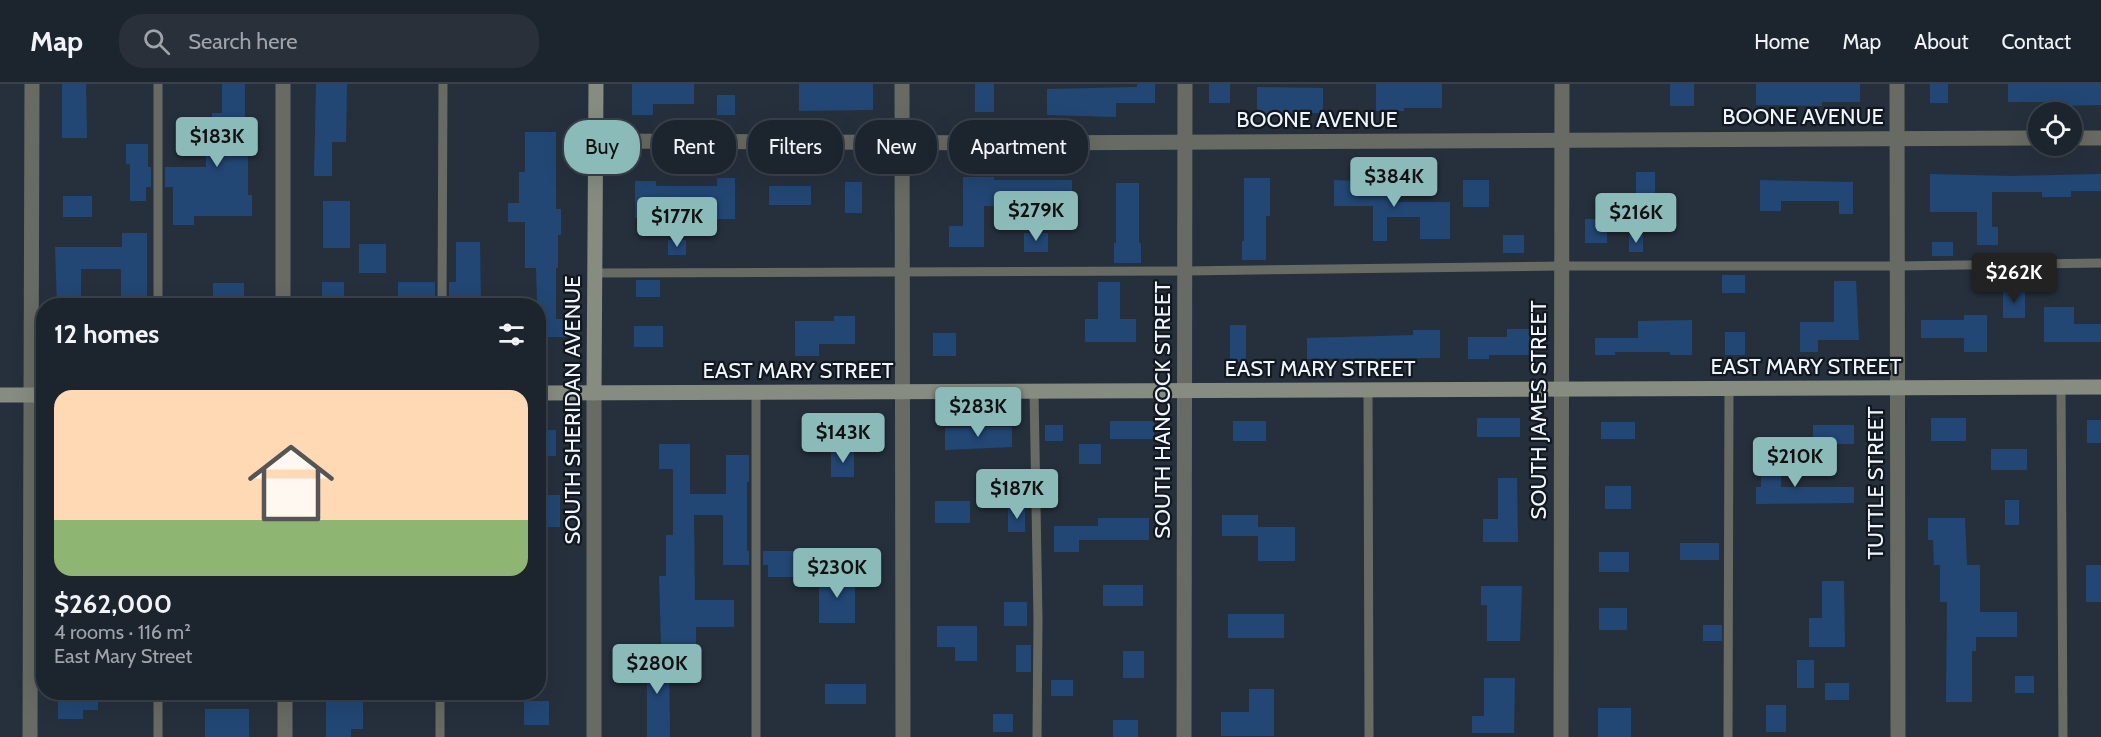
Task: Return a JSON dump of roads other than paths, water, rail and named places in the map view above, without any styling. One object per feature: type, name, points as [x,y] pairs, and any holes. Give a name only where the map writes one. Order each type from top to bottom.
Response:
[{"type":"main road","name":"SOUTH SHERIDAN AVENUE","points":[[595,120],[596,84]]},
{"type":"main road","name":"SOUTH SHERIDAN AVENUE","points":[[594,393],[595,174]]},
{"type":"main road","name":"EAST MARY STREET","points":[[546,393],[2101,387]]},
{"type":"main road","points":[[0,395],[36,395]]},
{"type":"street","points":[[32,84],[36,333]]},
{"type":"street","points":[[283,84],[283,298]]},
{"type":"street","points":[[902,84],[902,120]]},
{"type":"street","name":"SOUTH HANCOCK STREET","points":[[1185,84],[1185,737]]},
{"type":"street","name":"SOUTH JAMES STREET","points":[[1560,737],[1562,84]]},
{"type":"street","name":"TUTTLE STREET","points":[[1897,84],[1898,737]]},
{"type":"street","name":"BOONE AVENUE","points":[[937,142],[2028,138]]},
{"type":"street","points":[[2082,138],[2101,138]]},
{"type":"street","name":"BOONE AVENUE","points":[[640,141],[855,142]]},
{"type":"street","points":[[902,174],[903,737]]},
{"type":"street","name":"SOUTH SHERIDAN AVENUE","points":[[594,393],[594,737]]},
{"type":"street","points":[[30,737],[36,444]]},
{"type":"street","points":[[285,700],[285,737]]},
{"type":"lane","points":[[158,298],[159,84]]},
{"type":"lane","points":[[442,298],[443,84]]},
{"type":"lane","points":[[595,273],[1185,271],[2101,263]]},
{"type":"lane","points":[[2061,387],[2063,737]]},
{"type":"lane","points":[[1728,737],[1729,389]]},
{"type":"lane","points":[[1368,390],[1369,737]]},
{"type":"lane","points":[[1035,391],[1037,737]]},
{"type":"lane","points":[[756,392],[756,737]]},
{"type":"lane","points":[[158,700],[158,737]]},
{"type":"lane","points":[[440,700],[440,737]]}]
